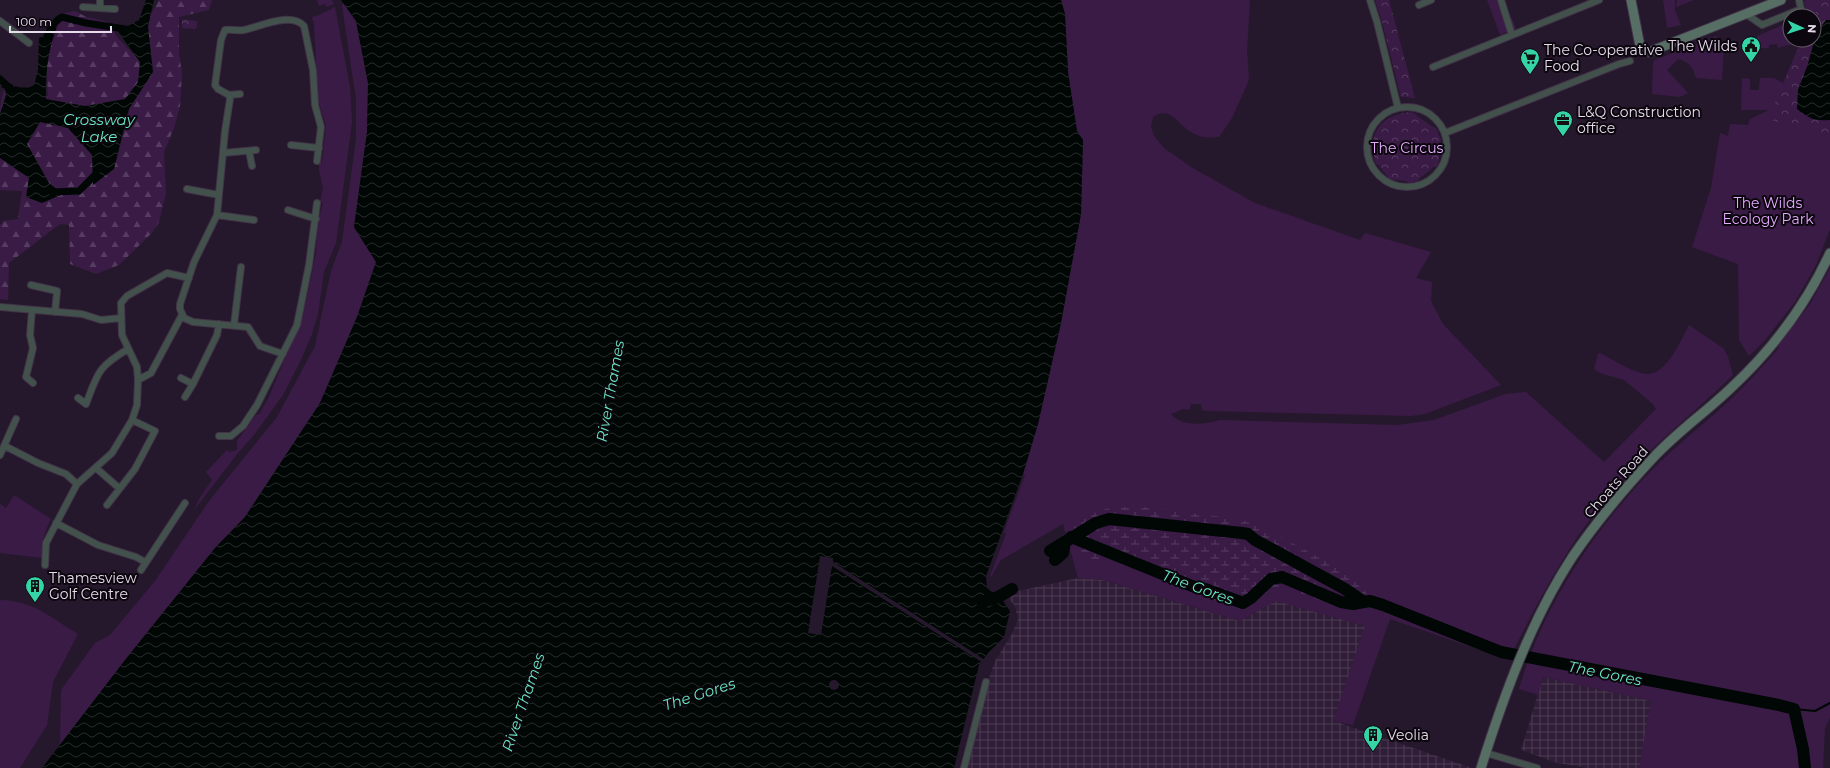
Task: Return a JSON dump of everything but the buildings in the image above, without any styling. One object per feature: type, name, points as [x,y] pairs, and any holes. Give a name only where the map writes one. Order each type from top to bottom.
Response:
[{"type":"street","points":[[100,0],[100,8]]},
{"type":"street","points":[[1370,0],[1377,22],[1398,108]]},
{"type":"street","points":[[1419,5],[1431,0]]},
{"type":"street","points":[[1501,0],[1512,35]]},
{"type":"street","points":[[1433,67],[1599,0]]},
{"type":"street","points":[[1631,0],[1642,50],[1651,52],[1781,0]]},
{"type":"street","points":[[1746,14],[1762,26],[1801,9],[1799,0]]},
{"type":"street","points":[[83,7],[115,9]]},
{"type":"street","points":[[240,94],[229,95],[218,89],[215,85],[221,40],[224,31],[244,30],[272,22],[293,20],[300,22],[306,30],[313,70],[315,106],[321,127],[320,148],[317,161]]},
{"type":"street","points":[[0,21],[30,43]]},
{"type":"street","points":[[1445,133],[1630,61]]},
{"type":"street","points":[[138,380],[151,374],[182,315],[180,304],[194,262],[217,215],[229,95]]},
{"type":"street","points":[[1410,107],[1426,112],[1439,123],[1445,133],[1447,145],[1446,156],[1442,168],[1435,177],[1425,184],[1414,187],[1400,187],[1387,182],[1377,175],[1370,164],[1367,152],[1367,140],[1371,129],[1378,119],[1387,112],[1398,108],[1410,107]]},
{"type":"street","points":[[291,145],[320,148]]},
{"type":"street","points":[[223,153],[256,150]]},
{"type":"street","points":[[250,151],[252,166]]},
{"type":"street","points":[[188,189],[219,195]]},
{"type":"street","points":[[219,436],[232,436],[243,426],[257,405],[283,354],[300,316],[316,219],[317,203]]},
{"type":"street","points":[[288,210],[316,219]]},
{"type":"street","points":[[217,215],[254,220]]},
{"type":"street","name":"Choats Road","points":[[1482,768],[1486,753],[1525,648],[1542,612],[1573,557],[1612,503],[1655,456],[1731,388],[1776,340],[1806,300],[1830,253]]},
{"type":"street","points":[[234,325],[241,266]]},
{"type":"street","points":[[45,565],[46,543],[78,484],[112,453],[132,420],[137,404],[137,367],[122,335],[121,303],[127,296],[167,273],[189,278]]},
{"type":"street","points":[[31,285],[57,291],[55,312]]},
{"type":"street","points":[[0,307],[82,314],[101,320],[121,318]]},
{"type":"street","points":[[32,310],[30,335],[33,348],[26,377],[33,384]]},
{"type":"street","points":[[182,315],[194,322],[248,327],[260,346],[283,354]]},
{"type":"street","points":[[185,397],[217,335],[219,324]]},
{"type":"street","points":[[78,398],[86,404],[98,373],[108,361],[128,349]]},
{"type":"street","points":[[181,378],[193,384]]},
{"type":"street","points":[[0,455],[16,419]]},
{"type":"street","points":[[107,505],[135,469],[155,430],[132,420]]},
{"type":"street","points":[[5,446],[38,463],[66,474],[78,484]]},
{"type":"street","points":[[96,468],[119,488]]},
{"type":"street","points":[[140,570],[185,503]]},
{"type":"street","points":[[56,523],[98,544],[146,562]]},
{"type":"street","points":[[964,768],[986,682]]},
{"type":"street","points":[[1486,753],[1537,768]]},
{"type":"shaded area","points":[[1078,578],[1103,580],[1240,621],[1276,600],[1365,626],[1334,721],[1472,768],[966,768],[986,686],[995,661],[1012,634],[1018,619],[1015,606],[1007,597],[1014,592]]},
{"type":"shaded area","points":[[1543,677],[1652,701],[1790,768],[1588,768],[1557,763],[1521,750]]},
{"type":"green space","points":[[159,0],[212,0],[209,10],[179,17],[179,52],[182,74],[180,106],[174,128],[164,152],[166,194],[159,222],[151,234],[119,265],[96,274],[70,264],[69,225],[60,224],[9,263],[8,300],[0,299],[0,225],[3,221],[18,219],[22,191],[0,190],[0,108],[3,91],[19,91],[48,96],[47,66],[50,44],[59,15],[74,11],[87,17],[108,22],[117,37],[140,61],[151,14]]},
{"type":"green space","points":[[317,0],[332,0],[334,4],[327,7],[325,4],[319,6]]},
{"type":"green space","points":[[1061,0],[1250,0],[1247,50],[1249,80],[1232,118],[1219,137],[1205,137],[1194,134],[1186,129],[1174,117],[1164,113],[1153,117],[1151,127],[1154,136],[1164,148],[1191,167],[1255,203],[1360,240],[1365,233],[1431,252],[1416,278],[1432,282],[1431,301],[1443,324],[1501,385],[1425,414],[1412,416],[1208,411],[1202,410],[1201,404],[1191,404],[1189,410],[1183,409],[1171,414],[1175,418],[1194,424],[1220,420],[1397,425],[1434,420],[1505,394],[1526,392],[1604,462],[1656,409],[1653,404],[1624,380],[1600,373],[1594,369],[1598,354],[1600,353],[1624,366],[1644,374],[1656,372],[1668,362],[1678,347],[1689,325],[1724,349],[1733,375],[1651,450],[1625,476],[1607,497],[1590,519],[1560,564],[1509,660],[1390,619],[1353,725],[1333,721],[1365,626],[1276,601],[1240,621],[1103,580],[1078,578],[1063,524],[1001,560],[991,577],[990,576],[1006,534],[1004,532],[1025,475],[1023,474],[1038,424],[1061,323],[1081,214],[1083,140],[1077,131],[1068,72],[1065,14]]},
{"type":"green space","points":[[1375,0],[1389,0],[1415,98],[1401,97],[1383,25]]},
{"type":"green space","points":[[1487,0],[1504,0],[1516,28],[1500,35]]},
{"type":"green space","points":[[1663,0],[1675,0],[1675,10],[1681,25],[1667,28]]},
{"type":"green space","points":[[1677,0],[1694,0],[1676,7]]},
{"type":"green space","points":[[1822,0],[1830,0],[1830,134],[1768,119],[1799,48],[1822,48],[1822,8],[1818,8]]},
{"type":"green space","name":"The Wilds Ecology Park","points":[[1830,0],[1830,229],[1816,265],[1795,302],[1766,339],[1749,356],[1739,340],[1738,264],[1692,247],[1711,188],[1720,133],[1728,136],[1730,124],[1748,125],[1750,119],[1769,110],[1741,110],[1742,78],[1750,79],[1750,90],[1759,90],[1760,78],[1774,78],[1783,83],[1798,48],[1822,48],[1822,8],[1805,8],[1804,1]]},
{"type":"green space","points":[[343,3],[356,21],[368,83],[367,132],[354,227],[376,262],[357,317],[320,403],[245,517],[215,548],[125,660],[60,746],[61,690],[95,643],[110,635],[155,581],[209,501],[277,417],[315,346],[331,271],[342,242],[356,139],[356,99],[342,6]]},
{"type":"green space","points":[[335,7],[350,87],[352,122],[336,243],[324,272],[318,314],[312,334],[301,360],[283,395],[254,435],[238,453],[194,510],[199,499],[212,480],[206,472],[227,450],[229,452],[237,450],[237,441],[256,415],[259,414],[268,399],[303,316],[316,253],[317,227],[323,203],[320,202],[323,188],[319,163],[322,162],[326,126],[318,100],[314,24],[312,17]]},
{"type":"green space","points":[[182,19],[197,21],[197,27],[195,29],[182,28]]},
{"type":"green space","name":"The Wilds Ecology Park","points":[[1782,25],[1782,47],[1778,48],[1777,44],[1769,45],[1769,48],[1756,48],[1757,36]]},
{"type":"green space","points":[[1716,36],[1724,46],[1722,80],[1696,78],[1690,66],[1685,61],[1678,59],[1667,70],[1688,93],[1680,97],[1652,94],[1653,63],[1655,60]]},
{"type":"green space","name":"The Circus","points":[[1412,112],[1436,128],[1441,140],[1437,167],[1433,167],[1417,182],[1408,183],[1406,181],[1389,179],[1379,165],[1376,164],[1373,153],[1373,144],[1375,135],[1384,121],[1401,114]]},
{"type":"green space","points":[[1830,268],[1830,717],[1825,729],[1823,768],[1639,768],[1651,701],[1543,677],[1538,695],[1519,689],[1529,659],[1541,629],[1572,572],[1609,519],[1651,471],[1748,383],[1778,349],[1779,345],[1810,304]]},
{"type":"green space","points":[[14,495],[51,519],[43,542],[43,558],[0,553],[0,504],[6,508]]},
{"type":"green space","points":[[1111,507],[1140,507],[1240,519],[1265,528],[1349,574],[1365,591],[1370,601],[1366,606],[1351,610],[1278,587],[1263,594],[1240,610],[1129,566],[1096,559],[1084,559],[1071,537],[1073,527],[1089,515]]},
{"type":"green space","points":[[0,600],[23,603],[50,616],[78,634],[53,682],[47,725],[20,768],[0,768]]},
{"type":"water","name":"Crossway Lake","points":[[146,0],[154,0],[148,26],[153,72],[129,109],[114,169],[93,185],[92,155],[68,128],[40,122],[27,144],[49,183],[63,194],[42,203],[26,197],[29,178],[0,158],[0,114],[6,95],[5,89],[1,87],[6,81],[19,87],[30,87],[34,85],[38,70],[39,38],[57,27],[51,45],[48,62],[46,99],[85,106],[125,99],[138,82],[140,62],[114,26],[128,26],[139,20]]},
{"type":"water","name":"River Thames","points":[[341,0],[1061,0],[1065,14],[1068,72],[1077,131],[1083,140],[1081,214],[1061,323],[1038,424],[1023,474],[986,576],[987,588],[1003,601],[1010,611],[1004,637],[979,665],[954,768],[42,768],[125,660],[215,548],[245,517],[320,403],[357,317],[376,262],[354,227],[367,132],[368,83],[356,21]]},
{"type":"water","points":[[1826,20],[1830,20],[1830,120],[1816,120],[1797,109],[1798,90],[1812,48],[1822,48],[1822,26]]},
{"type":"pier","points":[[820,556],[833,558],[833,562],[985,660],[983,663],[832,566],[821,635],[808,633]]},
{"type":"pier","points":[[834,680],[839,685],[834,690],[829,685]]},
{"type":"waterway","points":[[46,42],[51,28],[56,21],[62,17],[86,23],[125,29]]},
{"type":"waterway","points":[[0,79],[10,88]]},
{"type":"waterway","points":[[52,192],[79,191],[96,174]]},
{"type":"waterway","name":"The Gores","points":[[1050,551],[1096,523],[1109,519],[1242,533],[1248,534],[1255,540],[1345,589],[1364,602]]},
{"type":"waterway","name":"The Gores","points":[[1071,537],[1197,588],[1205,589],[1243,603],[1251,598],[1271,579],[1282,577],[1341,602],[1353,604],[1370,601],[1383,605],[1501,652],[1794,709],[1803,749],[1805,768]]},
{"type":"waterway","name":"The Gores","points":[[1055,560],[1063,553],[1065,542]]},
{"type":"waterway","name":"The Gores","points":[[982,602],[998,597],[1012,589]]},
{"type":"waterway","points":[[1794,709],[1815,711],[1830,703]]},
{"type":"place","name":"The Wilds","points":[[1751,63]]},
{"type":"place","name":"The Co-operative Food","points":[[1530,75]]},
{"type":"place","name":"L&Q Construction office","points":[[1563,137]]},
{"type":"place","name":"Thamesview Golf Centre","points":[[35,603]]},
{"type":"place","name":"Veolia","points":[[1373,752]]}]
